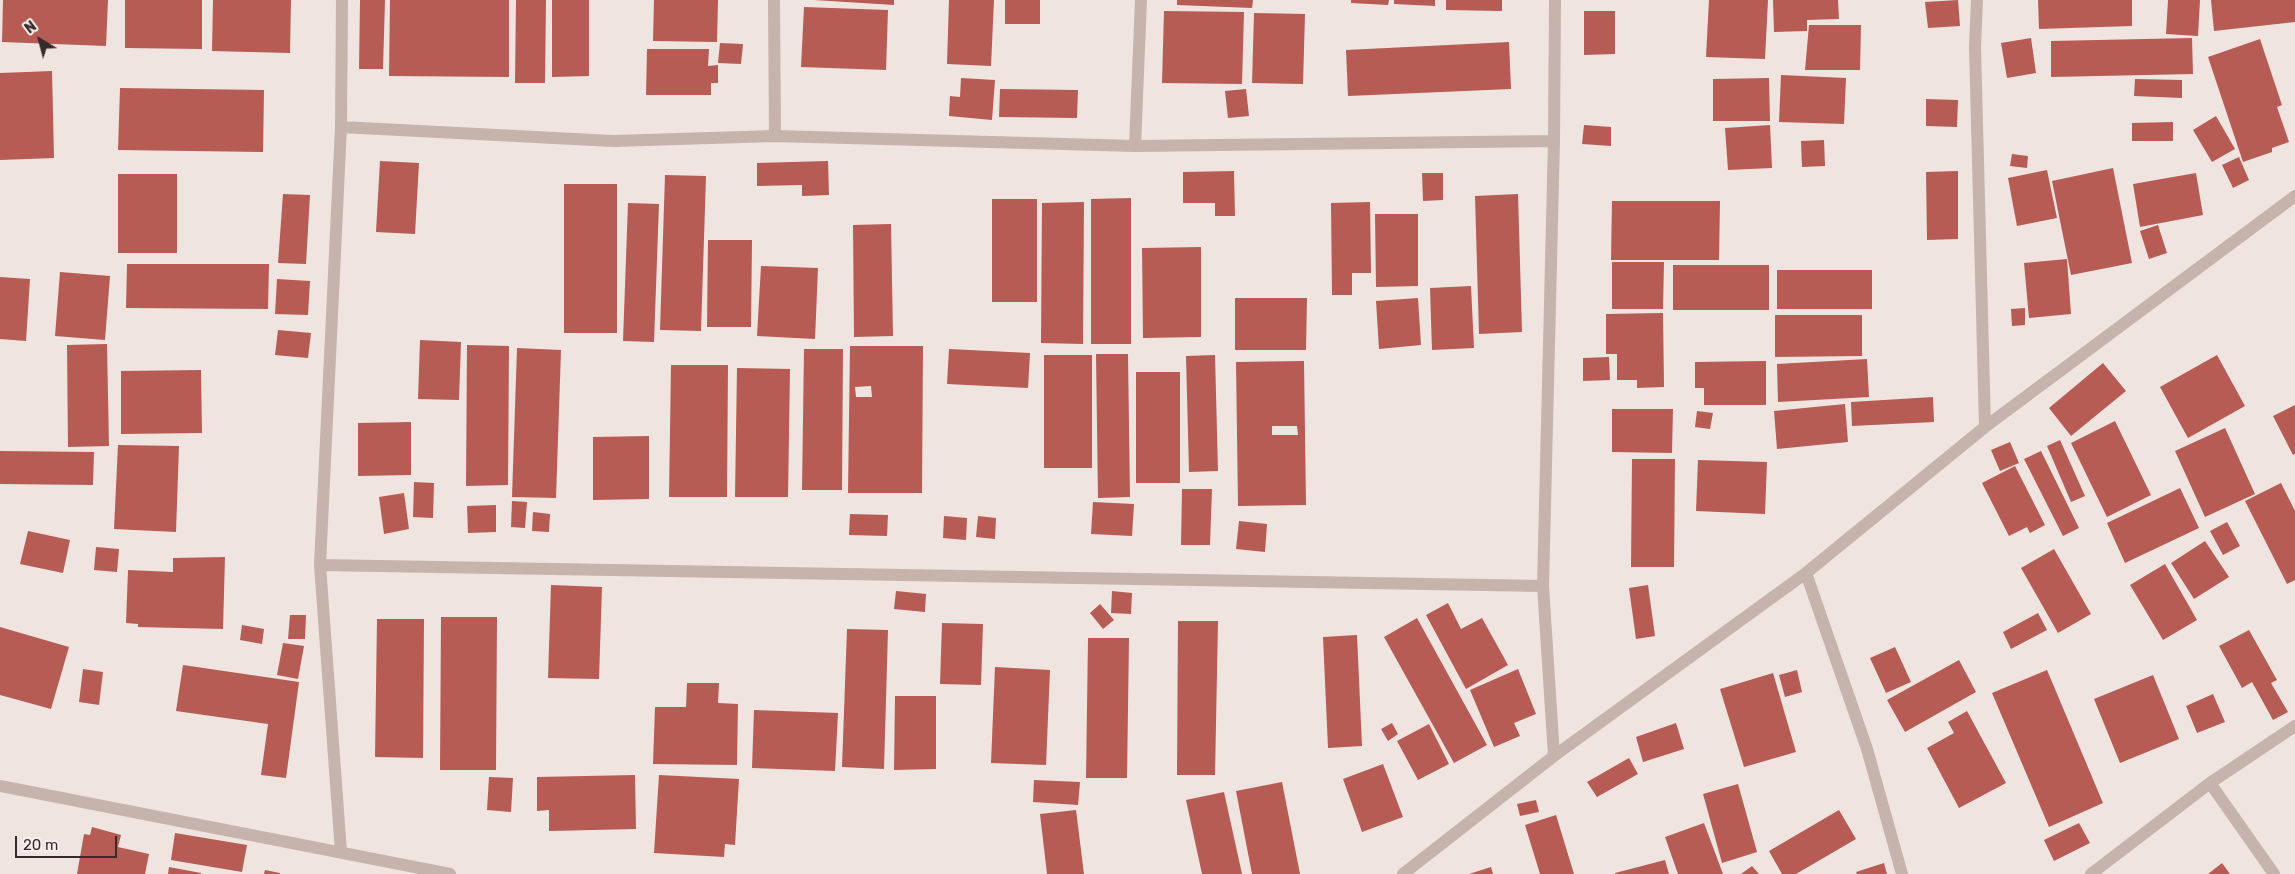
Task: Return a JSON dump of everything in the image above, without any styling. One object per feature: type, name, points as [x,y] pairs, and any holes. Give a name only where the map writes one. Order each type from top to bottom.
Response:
[{"type":"street","points":[[341,852],[320,565],[341,127],[342,0]]},
{"type":"street","points":[[774,0],[775,136]]},
{"type":"street","points":[[1135,146],[1141,0]]},
{"type":"street","points":[[1554,756],[1543,586],[1554,141],[1555,0]]},
{"type":"street","points":[[1977,0],[1975,47],[1985,427]]},
{"type":"street","points":[[341,127],[612,141],[775,136],[1135,146],[1554,141]]},
{"type":"street","points":[[1403,874],[1554,756],[1806,573],[1985,427],[2295,196]]},
{"type":"street","points":[[320,565],[1543,586]]},
{"type":"street","points":[[1806,573],[1867,749],[1902,874]]},
{"type":"street","points":[[2092,874],[2210,783],[2295,726]]},
{"type":"street","points":[[2210,783],[2274,874]]},
{"type":"street","points":[[0,786],[450,874]]},
{"type":"building","points":[[3,0],[108,0],[106,46],[2,42]]},
{"type":"building","points":[[125,0],[202,0],[202,49],[125,48]]},
{"type":"building","points":[[213,0],[291,0],[290,53],[212,51]]},
{"type":"building","points":[[360,0],[385,0],[383,69],[359,69]]},
{"type":"building","points":[[390,0],[509,0],[509,77],[389,76]]},
{"type":"building","points":[[516,0],[546,0],[545,83],[515,83]]},
{"type":"building","points":[[552,0],[589,0],[589,76],[552,77]]},
{"type":"building","points":[[654,0],[718,0],[717,42],[653,41]]},
{"type":"building","points":[[814,0],[894,0],[894,5]]},
{"type":"building","points":[[949,0],[994,0],[991,66],[947,64]]},
{"type":"building","points":[[1005,0],[1040,0],[1040,24],[1005,24]]},
{"type":"building","points":[[1177,0],[1253,0],[1252,8],[1177,5]]},
{"type":"building","points":[[1351,0],[1389,0],[1388,5],[1351,3]]},
{"type":"building","points":[[1394,0],[1435,0],[1435,6],[1394,4]]},
{"type":"building","points":[[1446,0],[1502,0],[1502,11],[1446,10]]},
{"type":"building","points":[[1709,0],[1768,0],[1765,59],[1706,57]]},
{"type":"building","points":[[1773,0],[1838,0],[1839,19],[1807,20],[1807,31],[1774,32]]},
{"type":"building","points":[[1958,0],[1960,26],[1928,28],[1925,2]]},
{"type":"building","points":[[2038,0],[2132,0],[2132,26],[2039,29]]},
{"type":"building","points":[[2168,0],[2200,0],[2198,36],[2166,34]]},
{"type":"building","points":[[2211,0],[2295,0],[2295,22],[2214,31]]},
{"type":"building","points":[[804,7],[888,10],[886,70],[801,67]]},
{"type":"building","points":[[1164,11],[1244,12],[1242,84],[1162,83]]},
{"type":"building","points":[[1584,11],[1615,11],[1615,54],[1584,55]]},
{"type":"building","points":[[1254,13],[1305,14],[1303,84],[1252,83]]},
{"type":"building","points":[[1809,25],[1861,25],[1860,70],[1805,70]]},
{"type":"building","points":[[2031,38],[2036,73],[2007,78],[2001,43]]},
{"type":"building","points":[[2192,38],[2193,74],[2051,77],[2051,41]]},
{"type":"building","points":[[2260,39],[2282,105],[2277,107],[2289,142],[2272,148],[2272,152],[2243,162],[2208,57]]},
{"type":"building","points":[[1509,42],[1511,89],[1348,96],[1346,50]]},
{"type":"building","points":[[720,43],[743,44],[741,64],[718,63]]},
{"type":"building","points":[[647,49],[709,49],[708,66],[718,65],[718,83],[711,83],[711,95],[646,95]]},
{"type":"building","points":[[52,71],[54,158],[0,160],[0,73]]},
{"type":"building","points":[[1781,75],[1846,78],[1844,124],[1779,122]]},
{"type":"building","points":[[961,78],[995,80],[992,120],[949,116],[950,96],[960,97]]},
{"type":"building","points":[[1769,78],[1770,121],[1713,121],[1713,79]]},
{"type":"building","points":[[2135,79],[2182,80],[2182,98],[2134,96]]},
{"type":"building","points":[[120,88],[264,90],[263,152],[118,150]]},
{"type":"building","points":[[1000,89],[1078,90],[1077,118],[999,117]]},
{"type":"building","points":[[1246,89],[1249,116],[1228,118],[1225,91]]},
{"type":"building","points":[[1926,99],[1958,100],[1957,127],[1926,126]]},
{"type":"building","points":[[2216,116],[2235,149],[2212,162],[2193,130]]},
{"type":"building","points":[[2173,122],[2173,141],[2132,141],[2132,123]]},
{"type":"building","points":[[1584,125],[1611,127],[1611,146],[1582,144]]},
{"type":"building","points":[[1770,125],[1772,168],[1728,170],[1725,128]]},
{"type":"building","points":[[1824,140],[1825,166],[1802,167],[1801,141]]},
{"type":"building","points":[[2012,154],[2028,156],[2027,168],[2010,166]]},
{"type":"building","points":[[2239,157],[2249,180],[2233,188],[2222,165]]},
{"type":"building","points":[[380,161],[419,163],[415,234],[376,232]]},
{"type":"building","points":[[828,161],[829,195],[802,196],[802,185],[757,186],[757,163]]},
{"type":"building","points":[[2113,168],[2132,263],[2071,275],[2052,181]]},
{"type":"building","points":[[2047,170],[2057,218],[2017,226],[2008,178]]},
{"type":"building","points":[[1234,171],[1235,216],[1215,216],[1215,203],[1183,203],[1183,172]]},
{"type":"building","points":[[1958,171],[1958,239],[1927,240],[1926,172]]},
{"type":"building","points":[[1422,173],[1443,173],[1443,200],[1423,201]]},
{"type":"building","points":[[2196,173],[2203,215],[2140,227],[2133,184]]},
{"type":"building","points":[[118,174],[177,174],[177,253],[118,253]]},
{"type":"building","points":[[665,175],[706,176],[701,331],[660,330]]},
{"type":"building","points":[[564,184],[617,184],[617,333],[564,333]]},
{"type":"building","points":[[283,194],[310,195],[306,264],[278,263]]},
{"type":"building","points":[[1518,194],[1522,332],[1479,334],[1475,196]]},
{"type":"building","points":[[1131,198],[1131,344],[1091,344],[1091,199]]},
{"type":"building","points":[[992,199],[1037,199],[1037,302],[992,302]]},
{"type":"building","points":[[1612,201],[1720,201],[1719,260],[1611,260]]},
{"type":"building","points":[[1084,202],[1083,344],[1041,343],[1042,203]]},
{"type":"building","points":[[1370,202],[1371,273],[1352,273],[1352,295],[1332,295],[1331,203]]},
{"type":"building","points":[[628,203],[659,204],[654,342],[623,341]]},
{"type":"building","points":[[1375,214],[1418,214],[1418,286],[1376,287]]},
{"type":"building","points":[[891,224],[893,336],[854,337],[853,225]]},
{"type":"building","points":[[2158,225],[2167,253],[2149,259],[2140,231]]},
{"type":"building","points":[[708,240],[752,240],[751,327],[707,327]]},
{"type":"building","points":[[1201,247],[1201,337],[1143,338],[1142,248]]},
{"type":"building","points":[[2067,259],[2071,314],[2029,318],[2024,263]]},
{"type":"building","points":[[1612,262],[1664,262],[1663,309],[1612,309]]},
{"type":"building","points":[[127,264],[269,264],[268,309],[126,308]]},
{"type":"building","points":[[1673,265],[1769,265],[1769,310],[1673,310]]},
{"type":"building","points":[[761,266],[818,268],[815,339],[757,336]]},
{"type":"building","points":[[1777,270],[1872,270],[1872,309],[1777,309]]},
{"type":"building","points":[[60,272],[110,276],[105,340],[55,336]]},
{"type":"building","points":[[0,277],[30,279],[26,341],[0,339]]},
{"type":"building","points":[[277,279],[310,281],[308,315],[275,314]]},
{"type":"building","points":[[1471,286],[1474,348],[1432,350],[1430,288]]},
{"type":"building","points":[[1235,298],[1307,298],[1306,350],[1235,350]]},
{"type":"building","points":[[1418,298],[1421,345],[1379,349],[1376,301]]},
{"type":"building","points":[[2025,308],[2025,325],[2012,326],[2011,309]]},
{"type":"building","points":[[1663,313],[1664,387],[1637,388],[1637,380],[1617,380],[1617,354],[1606,354],[1606,314]]},
{"type":"building","points":[[1775,315],[1862,315],[1862,356],[1775,357]]},
{"type":"building","points":[[278,330],[311,333],[308,358],[275,355]]},
{"type":"building","points":[[420,340],[461,342],[459,400],[418,399]]},
{"type":"building","points":[[107,344],[109,446],[68,447],[67,345]]},
{"type":"building","points":[[467,345],[509,346],[508,485],[466,486]]},
{"type":"building","points":[[850,346],[923,346],[922,493],[848,493]],"holes":[[[871,386],[872,397],[856,397],[855,387]]]},
{"type":"building","points":[[517,348],[561,350],[556,498],[512,497]]},
{"type":"building","points":[[804,349],[843,349],[842,490],[802,490]]},
{"type":"building","points":[[949,349],[1030,353],[1028,388],[947,384]]},
{"type":"building","points":[[1096,354],[1128,354],[1130,497],[1098,498]]},
{"type":"building","points":[[1044,355],[1092,355],[1092,468],[1044,468]]},
{"type":"building","points":[[1215,355],[1218,471],[1189,472],[1186,356]]},
{"type":"building","points":[[2217,355],[2245,406],[2188,438],[2160,387]]},
{"type":"building","points":[[1609,357],[1610,380],[1583,381],[1583,358]]},
{"type":"building","points":[[1867,359],[1869,397],[1778,402],[1777,364]]},
{"type":"building","points":[[1304,361],[1306,505],[1238,506],[1236,362]],"holes":[[[1272,426],[1297,426],[1298,435],[1272,435]]]},
{"type":"building","points":[[1766,361],[1766,405],[1704,405],[1704,388],[1695,388],[1695,362]]},
{"type":"building","points":[[2103,363],[2126,391],[2071,436],[2049,408]]},
{"type":"building","points":[[671,365],[728,365],[727,497],[669,497]]},
{"type":"building","points":[[737,368],[790,369],[788,497],[735,497]]},
{"type":"building","points":[[201,370],[202,433],[121,434],[121,371]]},
{"type":"building","points":[[1136,372],[1180,372],[1180,483],[1136,483]]},
{"type":"building","points":[[1933,397],[1934,422],[1852,426],[1851,402]]},
{"type":"building","points":[[1845,404],[1848,442],[1777,449],[1774,411]]},
{"type":"building","points":[[2295,405],[2295,454],[2293,455],[2273,416]]},
{"type":"building","points":[[1612,409],[1673,409],[1672,453],[1612,452]]},
{"type":"building","points":[[1697,411],[1713,413],[1710,429],[1695,427]]},
{"type":"building","points":[[2115,421],[2151,495],[2107,517],[2071,443]]},
{"type":"building","points":[[411,422],[411,475],[358,476],[358,423]]},
{"type":"building","points":[[2225,428],[2255,494],[2205,517],[2175,451]]},
{"type":"building","points":[[649,436],[649,499],[593,500],[593,437]]},
{"type":"building","points":[[2060,440],[2085,496],[2071,502],[2047,446]]},
{"type":"building","points":[[2010,442],[2019,463],[2000,471],[1991,450]]},
{"type":"building","points":[[118,445],[179,446],[176,532],[114,529]]},
{"type":"building","points":[[0,451],[94,452],[93,485],[0,484]]},
{"type":"building","points":[[2041,451],[2079,528],[2063,536],[2024,459]]},
{"type":"building","points":[[1632,459],[1675,459],[1674,567],[1631,567]]},
{"type":"building","points":[[1698,460],[1767,462],[1765,514],[1696,511]]},
{"type":"building","points":[[2015,466],[2045,525],[2030,533],[2027,527],[2009,536],[1982,483]]},
{"type":"building","points":[[414,482],[434,483],[433,518],[413,517]]},
{"type":"building","points":[[2281,483],[2295,511],[2295,580],[2287,584],[2245,501]]},
{"type":"building","points":[[2180,488],[2199,528],[2125,563],[2107,523]]},
{"type":"building","points":[[1182,489],[1212,489],[1210,545],[1181,545]]},
{"type":"building","points":[[404,493],[409,529],[384,534],[379,497]]},
{"type":"building","points":[[512,501],[527,502],[525,528],[511,527]]},
{"type":"building","points":[[1093,502],[1134,504],[1132,536],[1091,534]]},
{"type":"building","points":[[496,505],[496,532],[468,533],[467,506]]},
{"type":"building","points":[[533,512],[550,514],[549,532],[532,531]]},
{"type":"building","points":[[850,514],[888,515],[887,536],[849,535]]},
{"type":"building","points":[[944,516],[967,518],[966,540],[943,538]]},
{"type":"building","points":[[978,516],[996,518],[995,539],[976,537]]},
{"type":"building","points":[[1239,521],[1267,524],[1265,552],[1236,549]]},
{"type":"building","points":[[2227,522],[2240,546],[2223,555],[2210,531]]},
{"type":"building","points":[[28,531],[70,540],[63,573],[20,564]]},
{"type":"building","points":[[2205,541],[2229,577],[2194,599],[2171,563]]},
{"type":"building","points":[[96,547],[119,549],[117,572],[94,570]]},
{"type":"building","points":[[2054,549],[2091,614],[2058,633],[2021,568]]},
{"type":"building","points":[[225,557],[223,629],[138,627],[138,624],[126,623],[128,570],[173,572],[173,558]]},
{"type":"building","points":[[2165,564],[2197,620],[2163,640],[2130,585]]},
{"type":"building","points":[[551,585],[602,587],[599,679],[548,678]]},
{"type":"building","points":[[1648,585],[1655,636],[1636,639],[1629,588]]},
{"type":"building","points":[[896,591],[926,594],[925,612],[894,609]]},
{"type":"building","points":[[1112,591],[1132,593],[1131,614],[1111,613]]},
{"type":"building","points":[[1448,603],[1461,629],[1482,618],[1508,665],[1466,689],[1426,615]]},
{"type":"building","points":[[1100,604],[1114,620],[1103,629],[1090,613]]},
{"type":"building","points":[[2038,613],[2047,630],[2011,649],[2003,632]]},
{"type":"building","points":[[290,615],[306,615],[305,639],[288,639]]},
{"type":"building","points":[[441,617],[497,617],[496,770],[440,770]]},
{"type":"building","points":[[1417,618],[1487,745],[1454,763],[1384,637]]},
{"type":"building","points":[[377,619],[424,619],[423,758],[375,757]]},
{"type":"building","points":[[1178,621],[1218,621],[1215,775],[1177,775]]},
{"type":"building","points":[[942,623],[983,624],[981,685],[940,684]]},
{"type":"building","points":[[242,625],[264,629],[262,644],[240,640]]},
{"type":"building","points":[[0,627],[69,647],[51,709],[0,695]]},
{"type":"building","points":[[847,629],[888,630],[884,769],[842,767]]},
{"type":"building","points":[[2249,630],[2277,680],[2271,683],[2288,712],[2273,720],[2252,682],[2242,688],[2219,646]]},
{"type":"building","points":[[1357,635],[1362,746],[1328,748],[1323,637]]},
{"type":"building","points":[[1088,638],[1129,638],[1127,778],[1086,778]]},
{"type":"building","points":[[283,643],[304,646],[298,679],[277,675]]},
{"type":"building","points":[[1895,647],[1911,682],[1886,693],[1870,658]]},
{"type":"building","points":[[1959,660],[1976,692],[1905,732],[1887,700]]},
{"type":"building","points":[[183,665],[299,682],[286,778],[261,775],[268,724],[176,711]]},
{"type":"building","points":[[995,667],[1050,670],[1046,765],[991,763]]},
{"type":"building","points":[[83,669],[103,672],[99,705],[79,702]]},
{"type":"building","points":[[1518,669],[1536,714],[1514,723],[1520,736],[1494,747],[1470,690]]},
{"type":"building","points":[[1797,670],[1802,692],[1785,697],[1779,675]]},
{"type":"building","points":[[2047,670],[2103,803],[2049,827],[1992,693]]},
{"type":"building","points":[[1773,673],[1796,752],[1744,767],[1720,689]]},
{"type":"building","points":[[2153,675],[2179,739],[2120,763],[2094,699]]},
{"type":"building","points":[[687,683],[719,683],[718,703],[738,704],[737,765],[653,764],[655,707],[686,707]]},
{"type":"building","points":[[2213,694],[2225,722],[2197,733],[2186,706]]},
{"type":"building","points":[[895,696],[936,696],[936,769],[894,770]]},
{"type":"building","points":[[754,710],[838,713],[835,771],[752,768]]},
{"type":"building","points":[[1967,711],[2006,783],[1959,808],[1927,748],[1954,733],[1948,722]]},
{"type":"building","points":[[1392,723],[1398,734],[1388,741],[1381,729]]},
{"type":"building","points":[[1676,723],[1684,749],[1643,762],[1636,737]]},
{"type":"building","points":[[1429,724],[1449,764],[1418,780],[1397,741]]},
{"type":"building","points":[[1629,758],[1638,774],[1597,797],[1587,782]]},
{"type":"building","points":[[1383,764],[1403,817],[1362,832],[1343,779]]},
{"type":"building","points":[[635,775],[636,829],[549,831],[549,810],[537,811],[537,777]]},
{"type":"building","points":[[659,775],[739,779],[735,845],[725,844],[724,857],[654,853]]},
{"type":"building","points":[[489,777],[513,778],[511,812],[487,810]]},
{"type":"building","points":[[1034,780],[1080,782],[1078,805],[1033,802]]},
{"type":"building","points":[[1282,782],[1300,874],[1252,874],[1236,791]]},
{"type":"building","points":[[1738,784],[1757,852],[1722,863],[1703,794]]},
{"type":"building","points":[[1224,792],[1242,874],[1202,874],[1186,800]]},
{"type":"building","points":[[1536,800],[1539,812],[1520,816],[1517,804]]},
{"type":"building","points":[[1076,810],[1084,874],[1047,874],[1040,814]]},
{"type":"building","points":[[1839,810],[1856,839],[1796,874],[1782,874],[1769,851]]},
{"type":"building","points":[[1556,815],[1574,874],[1540,874],[1525,825]]},
{"type":"building","points":[[1704,823],[1723,874],[1678,874],[1665,837]]},
{"type":"building","points":[[2079,823],[2090,843],[2054,861],[2044,840]]},
{"type":"building","points":[[92,827],[121,835],[118,847],[149,854],[145,874],[77,874],[84,834],[90,835]]},
{"type":"building","points":[[175,833],[247,845],[242,872],[171,860]]},
{"type":"building","points":[[1665,860],[1669,874],[1615,874],[1615,873]]},
{"type":"building","points":[[1884,863],[1887,874],[1857,874],[1856,872]]},
{"type":"building","points":[[2222,863],[2230,874],[2208,874]]},
{"type":"building","points":[[1752,866],[1759,874],[1741,874]]},
{"type":"building","points":[[169,867],[201,873],[201,874],[168,874]]},
{"type":"building","points":[[1491,867],[1493,874],[1469,874]]},
{"type":"building","points":[[265,870],[280,873],[280,874],[264,874]]}]
